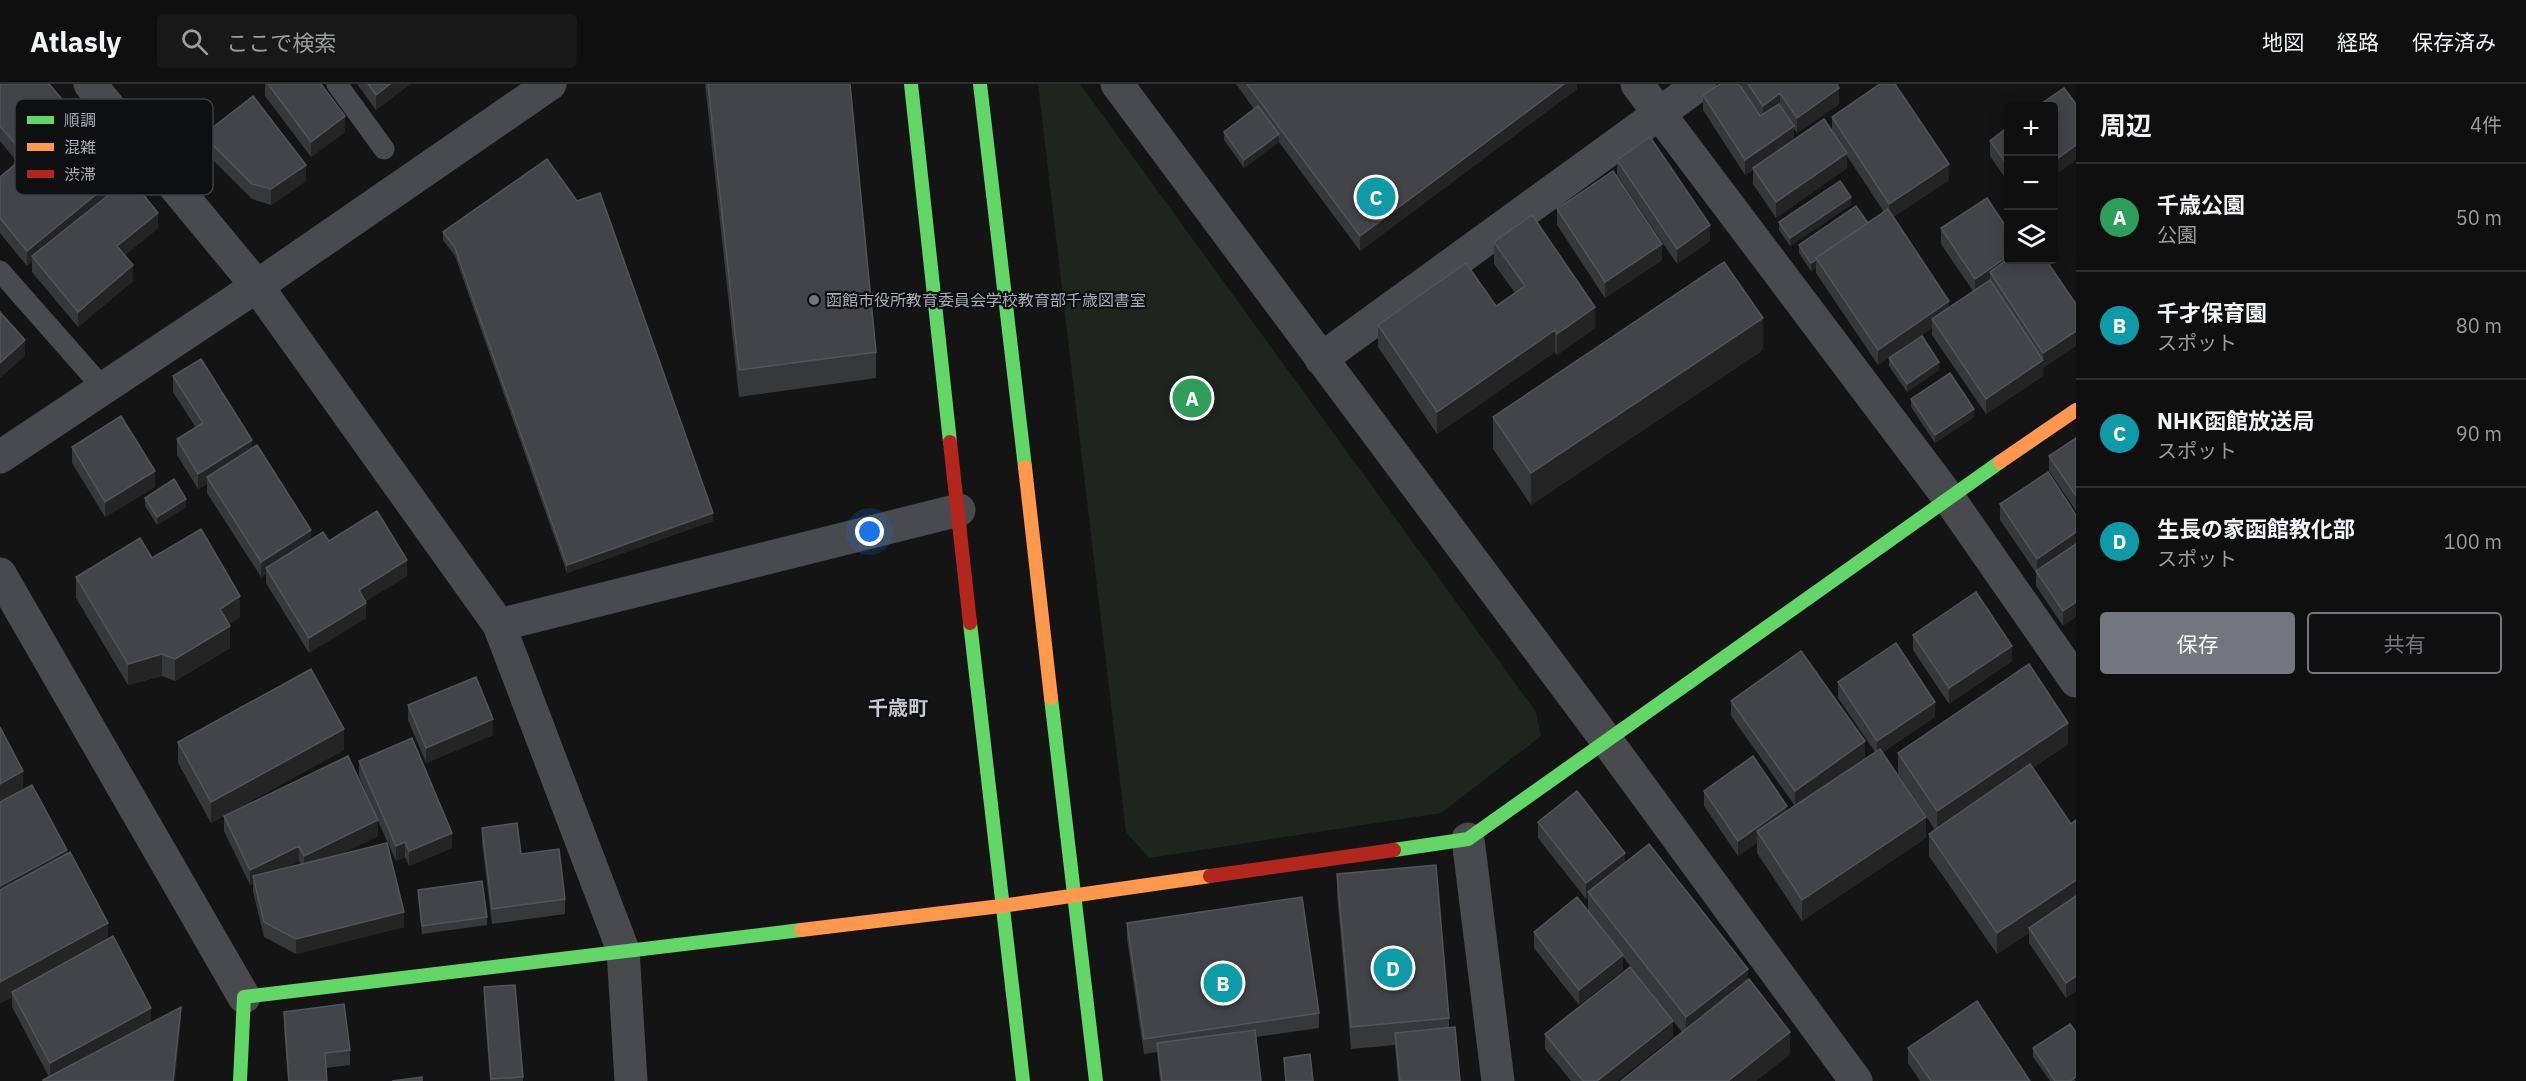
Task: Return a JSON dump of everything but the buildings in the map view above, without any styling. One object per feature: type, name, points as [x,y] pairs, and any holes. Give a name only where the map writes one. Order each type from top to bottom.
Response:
[{"type":"street","points":[[90,84],[102,99]]},
{"type":"street","points":[[0,457],[257,286],[550,84]]},
{"type":"street","points":[[911,84],[1001,906],[1023,1081]]},
{"type":"street","points":[[980,84],[1096,1081]]},
{"type":"street","points":[[1117,84],[1607,741],[1856,1081]]},
{"type":"street","points":[[1637,84],[1948,497],[2076,681]]},
{"type":"street","points":[[1321,359],[1700,84]]},
{"type":"street","points":[[182,195],[257,286],[499,626],[623,950],[631,1081]]},
{"type":"street","points":[[244,997],[1001,906],[1468,839],[1948,497],[2076,410]]},
{"type":"street","points":[[499,626],[959,510]]},
{"type":"street","points":[[0,574],[244,997],[240,1081]]},
{"type":"street","points":[[1468,839],[1498,1081]]},
{"type":"lane","points":[[337,84],[384,149]]},
{"type":"lane","points":[[0,271],[103,388]]},
{"type":"shaded area","points":[[1038,84],[1080,84],[1536,712],[1541,736],[1441,813],[1149,858],[1126,832]]},
{"type":"traffic: fast","points":[[911,84],[950,442]]},
{"type":"traffic: fast","points":[[980,84],[1025,467]]},
{"type":"traffic: fast","points":[[1394,850],[1468,839],[2000,462]]},
{"type":"traffic: fast","points":[[970,623],[1023,1081]]},
{"type":"traffic: fast","points":[[1051,698],[1096,1081]]},
{"type":"traffic: fast","points":[[240,1081],[244,997],[801,930]]},
{"type":"traffic: slow","points":[[2000,462],[2076,410]]},
{"type":"traffic: slow","points":[[1025,467],[1051,698]]},
{"type":"traffic: slow","points":[[801,930],[1001,906],[1210,876]]},
{"type":"traffic: jam","points":[[950,442],[970,623]]},
{"type":"traffic: jam","points":[[1210,876],[1394,850]]},
{"type":"place","name":"NHK函館放送局","points":[[1376,197]]},
{"type":"place","name":"函館市役所教育委員会学校教育部千歳図書室","points":[[814,300]]},
{"type":"place","name":"千歳公園","points":[[1192,398]]},
{"type":"place","name":"生長の家函館教化部","points":[[1393,968]]},
{"type":"place","name":"千才保育園","points":[[1223,983]]},
{"type":"district","name":"千歳町","points":[[898,707]]}]
